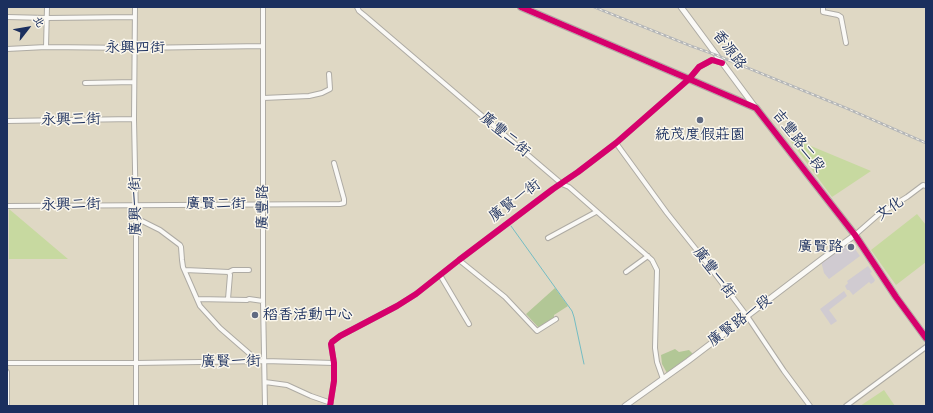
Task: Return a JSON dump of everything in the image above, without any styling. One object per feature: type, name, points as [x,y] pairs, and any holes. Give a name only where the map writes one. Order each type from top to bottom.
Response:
[{"type":"main road","name":"吉豐路二段","points":[[521,7],[756,108],[855,235],[896,297],[926,338]]},
{"type":"street","points":[[46,47],[47,7]]},
{"type":"street","name":"廣興一街","points":[[135,7],[134,119],[136,204],[136,406]]},
{"type":"street","name":"廣豐路","points":[[263,7],[263,301],[265,406]]},
{"type":"street","name":"廣豐二街","points":[[357,7],[359,11],[562,184],[569,187],[652,260],[658,270],[655,348],[657,362],[663,379]]},
{"type":"street","name":"香源路","points":[[681,7],[756,108]]},
{"type":"street","points":[[823,7],[823,12],[841,17],[846,44]]},
{"type":"street","points":[[7,17],[136,17]]},
{"type":"street","name":"永興四街","points":[[7,49],[46,47],[135,48],[263,46]]},
{"type":"street","name":"廣賢一街","points":[[7,362],[136,363],[265,361],[334,363],[332,342],[340,336],[403,302],[553,189],[562,184],[616,143],[689,79],[699,67],[712,60],[722,62]]},
{"type":"street","points":[[263,98],[309,96],[322,93],[330,89],[329,74]]},
{"type":"street","points":[[85,83],[134,82]]},
{"type":"street","name":"永興三街","points":[[7,121],[134,119]]},
{"type":"street","name":"廣豐一街","points":[[616,143],[667,213],[746,316],[810,406]]},
{"type":"street","name":"廣賢二街","points":[[136,204],[340,204],[344,203],[344,199],[334,163]]},
{"type":"street","name":"文化","points":[[855,235],[879,214],[908,197],[923,185],[926,186]]},
{"type":"street","name":"永興二街","points":[[7,206],[136,204]]},
{"type":"street","points":[[548,238],[596,212]]},
{"type":"street","points":[[136,218],[160,230],[180,245],[185,270],[200,306],[213,321],[258,361]]},
{"type":"street","name":"廣賢路一段","points":[[626,406],[855,235]]},
{"type":"street","points":[[626,272],[648,256]]},
{"type":"street","points":[[459,260],[505,296],[537,331],[556,319]]},
{"type":"street","points":[[185,270],[229,272],[233,270],[249,270]]},
{"type":"street","points":[[228,299],[229,272]]},
{"type":"street","points":[[440,275],[469,324]]},
{"type":"street","points":[[197,299],[249,299],[263,301]]},
{"type":"street","points":[[846,406],[926,348]]},
{"type":"street","points":[[265,382],[287,385],[330,405],[334,381],[334,363]]},
{"type":"street","points":[[7,372],[8,406]]},
{"type":"shaded area","points":[[850,242],[860,256],[829,279],[824,273],[821,261],[835,249]]},
{"type":"shaded area","points":[[868,266],[872,272],[870,273],[875,280],[874,282],[871,284],[869,282],[853,295],[845,286],[848,283],[847,281]]},
{"type":"shaded area","points":[[844,291],[847,296],[829,310],[837,321],[831,325],[820,309]]},
{"type":"green space","points":[[787,136],[871,171],[832,197]]},
{"type":"green space","points":[[9,209],[68,259],[9,259]]},
{"type":"green space","points":[[917,214],[926,225],[926,262],[896,285],[871,250]]},
{"type":"green space","points":[[555,288],[568,306],[554,315],[554,318],[539,328],[526,314]]},
{"type":"green space","points":[[675,349],[679,352],[689,350],[693,354],[667,373],[662,364],[661,355]]},
{"type":"green space","points":[[884,390],[895,406],[860,406]]},
{"type":"waterway","points":[[511,226],[572,311],[584,364]]},
{"type":"railway","points":[[594,7],[846,108],[926,143]]},
{"type":"cycle path","points":[[521,7],[756,108],[855,235],[896,297],[926,338]]},
{"type":"cycle path","points":[[330,406],[334,381],[332,342],[340,336],[397,306],[416,294],[553,189],[616,143],[689,79],[699,67],[712,60],[722,63]]},
{"type":"place","name":"統茂度假莊園","points":[[700,120]]},
{"type":"place","name":"廣賢路","points":[[851,247]]},
{"type":"place","name":"稻香活動中心","points":[[255,315]]}]
